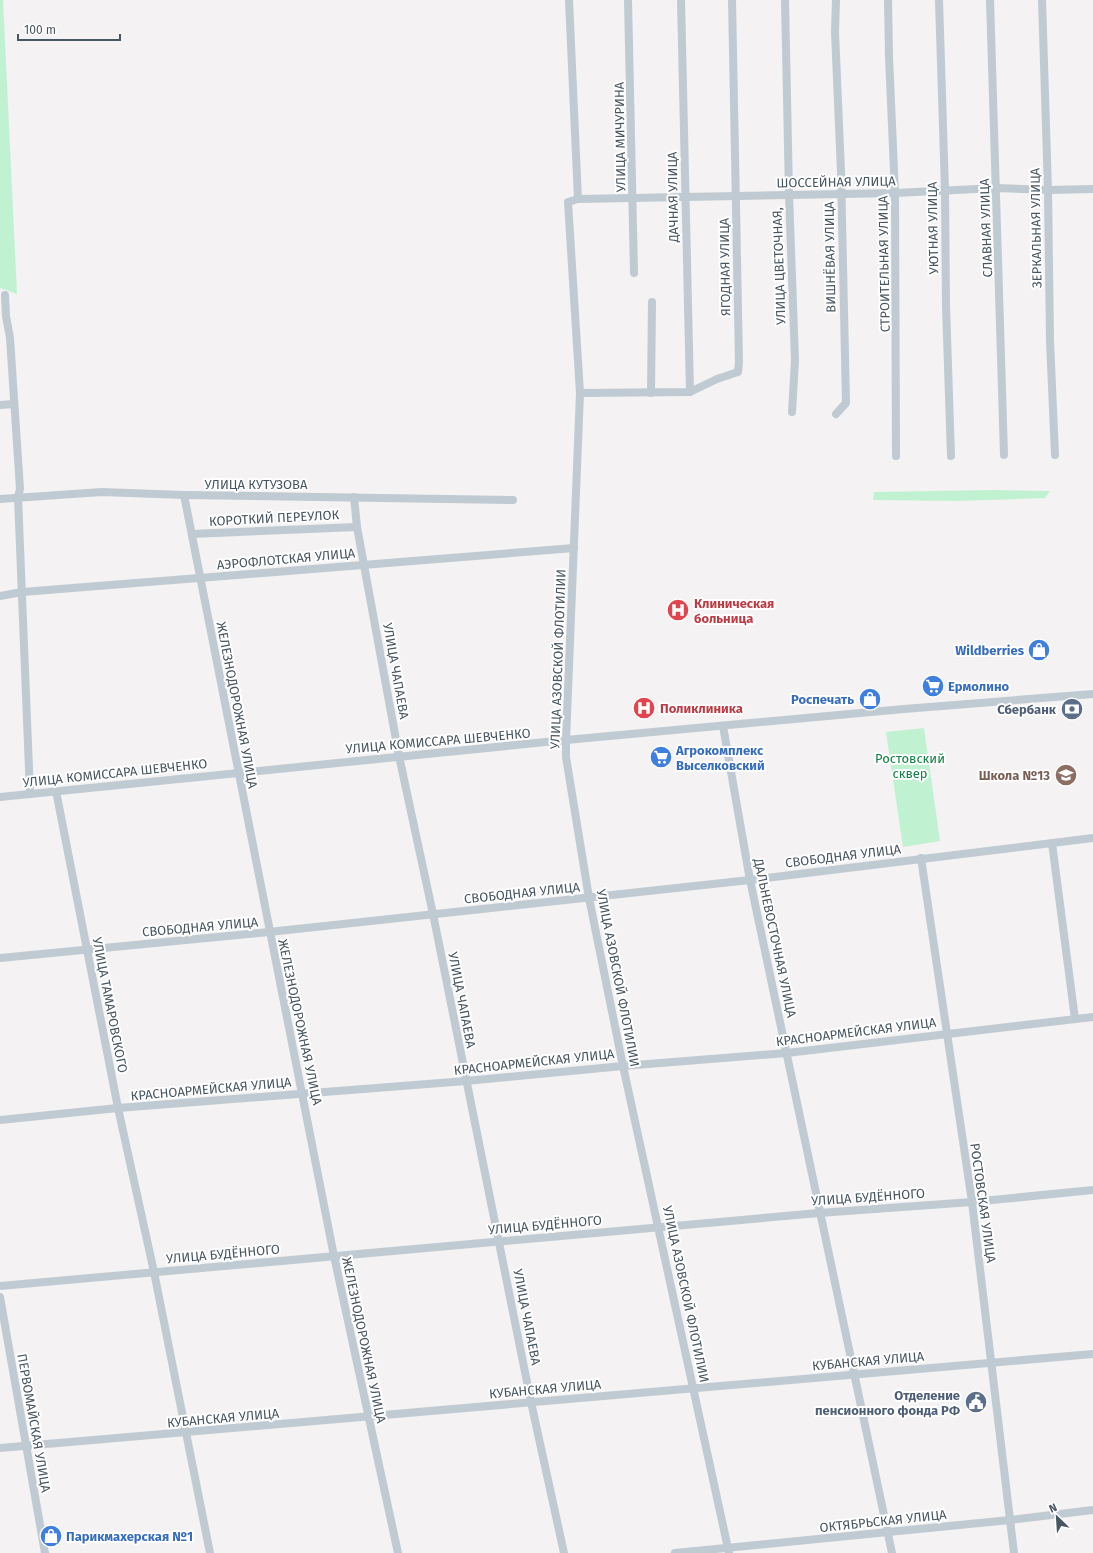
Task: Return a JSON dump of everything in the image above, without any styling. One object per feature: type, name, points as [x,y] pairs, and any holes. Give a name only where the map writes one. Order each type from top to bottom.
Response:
[{"type":"street","points":[[569,0],[578,199],[568,202],[580,396]]},
{"type":"street","name":"УЛИЦА МИЧУРИНА","points":[[628,0],[634,273]]},
{"type":"street","name":"ДАЧНАЯ УЛИЦА","points":[[680,0],[690,392]]},
{"type":"street","name":"ЯГОДНАЯ УЛИЦА","points":[[580,396],[690,392],[717,379],[738,372],[732,0]]},
{"type":"street","name":"УЛИЦА ЦВЕТОЧНАЯ,","points":[[785,0],[794,360],[792,412]]},
{"type":"street","name":"ВИШНЁВАЯ УЛИЦА","points":[[836,0],[846,402],[836,414]]},
{"type":"street","name":"СТРОИТЕЛЬНАЯ УЛИЦА","points":[[888,0],[895,193],[896,456]]},
{"type":"street","name":"УЮТНАЯ УЛИЦА","points":[[939,0],[946,190],[946,306],[951,456]]},
{"type":"street","name":"СЛАВНАЯ УЛИЦА","points":[[990,0],[997,188],[1004,455]]},
{"type":"street","name":"ЗЕРКАЛЬНАЯ УЛИЦА","points":[[1042,0],[1048,190],[1050,341],[1055,455]]},
{"type":"street","name":"ШОССЕЙНАЯ УЛИЦА","points":[[578,199],[895,193],[997,188],[1048,190],[1093,189]]},
{"type":"street","points":[[5,295],[3,316],[10,338],[20,489],[18,497],[30,794]]},
{"type":"street","points":[[651,393],[652,302]]},
{"type":"street","name":"УЛИЦА АЗОВСКОЙ ФЛОТИЛИИ","points":[[580,396],[566,757],[589,898],[623,1066],[729,1550]]},
{"type":"street","points":[[0,405],[14,404]]},
{"type":"street","name":"УЛИЦА КУТУЗОВА","points":[[0,499],[102,492],[184,495],[513,500]]},
{"type":"street","name":"ЖЕЛЕЗНОДОРОЖНАЯ УЛИЦА","points":[[184,495],[334,1256],[398,1553]]},
{"type":"street","name":"УЛИЦА ЧАПАЕВА","points":[[354,497],[399,756],[433,914],[531,1402],[564,1553]]},
{"type":"street","name":"КОРОТКИЙ ПЕРЕУЛОК","points":[[192,534],[358,527]]},
{"type":"street","name":"АЭРОФЛОТСКАЯ УЛИЦА","points":[[0,596],[22,592],[201,579],[365,564],[574,548]]},
{"type":"street","name":"УЛИЦА КОМИССАРА ШЕВЧЕНКО","points":[[0,797],[566,740],[911,708],[1093,694]]},
{"type":"street","name":"ДАЛЬНЕВОСТОЧНАЯ УЛИЦА","points":[[723,726],[750,880],[819,1213],[892,1553]]},
{"type":"street","name":"УЛИЦА ТАМАРОВСКОГО","points":[[56,791],[118,1108],[154,1272],[210,1553]]},
{"type":"street","name":"СВОБОДНАЯ УЛИЦА","points":[[0,958],[269,932],[589,898],[1093,838]]},
{"type":"street","points":[[1052,843],[1074,1019]]},
{"type":"street","name":"РОСТОВСКАЯ УЛИЦА","points":[[921,858],[972,1202],[1014,1553]]},
{"type":"street","name":"КРАСНОАРМЕЙСКАЯ УЛИЦА","points":[[0,1120],[118,1108],[466,1081],[623,1066],[787,1053],[1093,1017]]},
{"type":"street","name":"УЛИЦА БУДЁННОГО","points":[[0,1286],[819,1213],[972,1202],[1093,1190]]},
{"type":"street","name":"ПЕРВОМАЙСКАЯ УЛИЦА","points":[[0,1297],[45,1553]]},
{"type":"street","name":"КУБАНСКАЯ УЛИЦА","points":[[0,1448],[1093,1354]]},
{"type":"street","name":"ОКТЯБРЬСКАЯ УЛИЦА","points":[[675,1553],[729,1550],[1093,1510]]},
{"type":"green space","points":[[0,0],[3,0],[17,294],[0,288]]},
{"type":"green space","points":[[994,490],[1050,491],[1045,498],[958,501],[873,500],[874,492]]},
{"type":"green space","name":"Ростовский сквер","points":[[924,728],[940,841],[903,847],[886,732]]},
{"type":"place","name":"Клиническая больница","points":[[678,610]]},
{"type":"place","name":"Wildberries","points":[[1039,650]]},
{"type":"place","name":"Ермолино","points":[[933,686]]},
{"type":"place","name":"Роспечать","points":[[870,699]]},
{"type":"place","name":"Поликлиника","points":[[644,708]]},
{"type":"place","name":"Сбербанк","points":[[1072,709]]},
{"type":"place","name":"Агрокомплекс Выселковский","points":[[661,757]]},
{"type":"place","name":"Школа №13","points":[[1066,775]]},
{"type":"place","name":"Отделение пенсионного фонда РФ","points":[[976,1402]]},
{"type":"place","name":"Парикмахерская №1","points":[[51,1536]]}]
